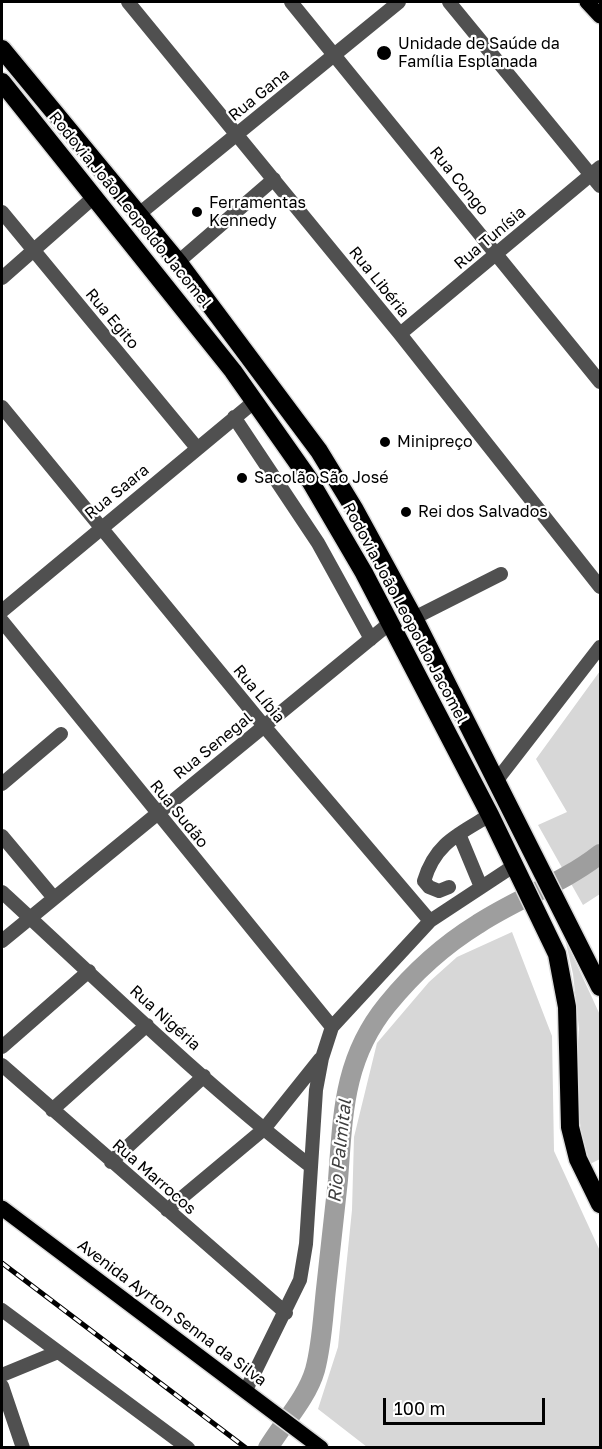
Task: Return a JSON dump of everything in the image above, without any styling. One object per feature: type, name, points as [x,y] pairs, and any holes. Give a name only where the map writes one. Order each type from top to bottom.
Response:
[{"type":"highway","name":"Rodovia João Leopoldo Jacomel","points":[[2,49],[178,262],[319,451],[355,510],[414,618],[600,983]]},
{"type":"highway","name":"Rodovia João Leopoldo Jacomel","points":[[2,82],[188,312],[255,401],[338,525],[490,815],[557,954],[567,1007],[567,1098],[572,1134],[578,1159],[600,1204]]},
{"type":"highway","points":[[94,197],[112,210],[125,214],[139,214]]},
{"type":"main road","points":[[587,2],[600,16]]},
{"type":"main road","name":"Avenida Ayrton Senna da Silva","points":[[2,1208],[321,1448]]},
{"type":"street","name":"Rua Libéria","points":[[128,2],[400,334],[600,586]]},
{"type":"street","name":"Rua Congo","points":[[291,2],[600,382]]},
{"type":"street","name":"Rua Gana","points":[[139,214],[399,2]]},
{"type":"street","points":[[449,2],[597,176]]},
{"type":"street","name":"Rua Tunísia","points":[[400,334],[496,254],[597,176]]},
{"type":"street","points":[[178,262],[274,179]]},
{"type":"street","points":[[2,278],[94,197]]},
{"type":"street","name":"Rua Egito","points":[[2,212],[196,448]]},
{"type":"street","name":"Rua Saara","points":[[2,611],[100,527],[255,401]]},
{"type":"street","name":"Rua Líbia","points":[[2,407],[264,726],[430,921]]},
{"type":"street","points":[[234,417],[318,543],[371,639]]},
{"type":"street","points":[[414,618],[501,574]]},
{"type":"street","name":"Rua Sudão","points":[[2,621],[332,1027]]},
{"type":"street","name":"Rua Senegal","points":[[2,941],[390,623]]},
{"type":"street","points":[[497,780],[600,646]]},
{"type":"street","points":[[2,784],[61,734]]},
{"type":"street","points":[[448,887],[439,891],[429,887],[424,880],[429,862],[446,842],[490,815]]},
{"type":"street","points":[[459,834],[481,887]]},
{"type":"street","points":[[2,836],[54,898]]},
{"type":"street","points":[[246,1390],[286,1313],[304,1267],[309,1164],[322,1058],[332,1027],[430,921],[515,865]]},
{"type":"street","name":"Rua Nigéria","points":[[2,892],[204,1076],[264,1129],[309,1164]]},
{"type":"street","points":[[2,1047],[89,971]]},
{"type":"street","points":[[52,1110],[147,1025]]},
{"type":"street","points":[[167,1210],[264,1129],[322,1058]]},
{"type":"street","name":"Rua Marrocos","points":[[2,1065],[286,1313]]},
{"type":"street","points":[[111,1162],[204,1076]]},
{"type":"street","points":[[2,1310],[188,1448]]},
{"type":"street","points":[[2,1375],[58,1352]]},
{"type":"street","points":[[2,1386],[23,1448]]},
{"type":"shaded area","points":[[600,671],[600,894],[583,905],[538,825],[567,812],[536,759]]},
{"type":"shaded area","points":[[512,932],[552,1036],[554,1151],[600,1251],[600,1447],[367,1447],[318,1409],[338,1347],[352,1210],[354,1137],[377,1043],[429,982],[457,957]]},
{"type":"shaded area","points":[[565,939],[600,1015],[600,1159],[590,1164],[581,1130],[575,1086],[579,1029],[573,974]]},
{"type":"waterway","name":"Rio Palmital","points":[[268,1448],[301,1400],[315,1370],[322,1330],[344,1110],[353,1067],[372,1025],[407,982],[453,941],[493,915],[571,874],[600,854]]},
{"type":"railway","points":[[2,1263],[246,1448]]},
{"type":"place","name":"Unidade de Saúde da Família Esplanada","points":[[384,53]]},
{"type":"place","name":"Ferramentas Kennedy","points":[[197,212]]},
{"type":"place","name":"Minipreço","points":[[385,442]]},
{"type":"place","name":"Sacolão São José","points":[[242,478]]},
{"type":"place","name":"Rei dos Salvados","points":[[406,512]]}]
